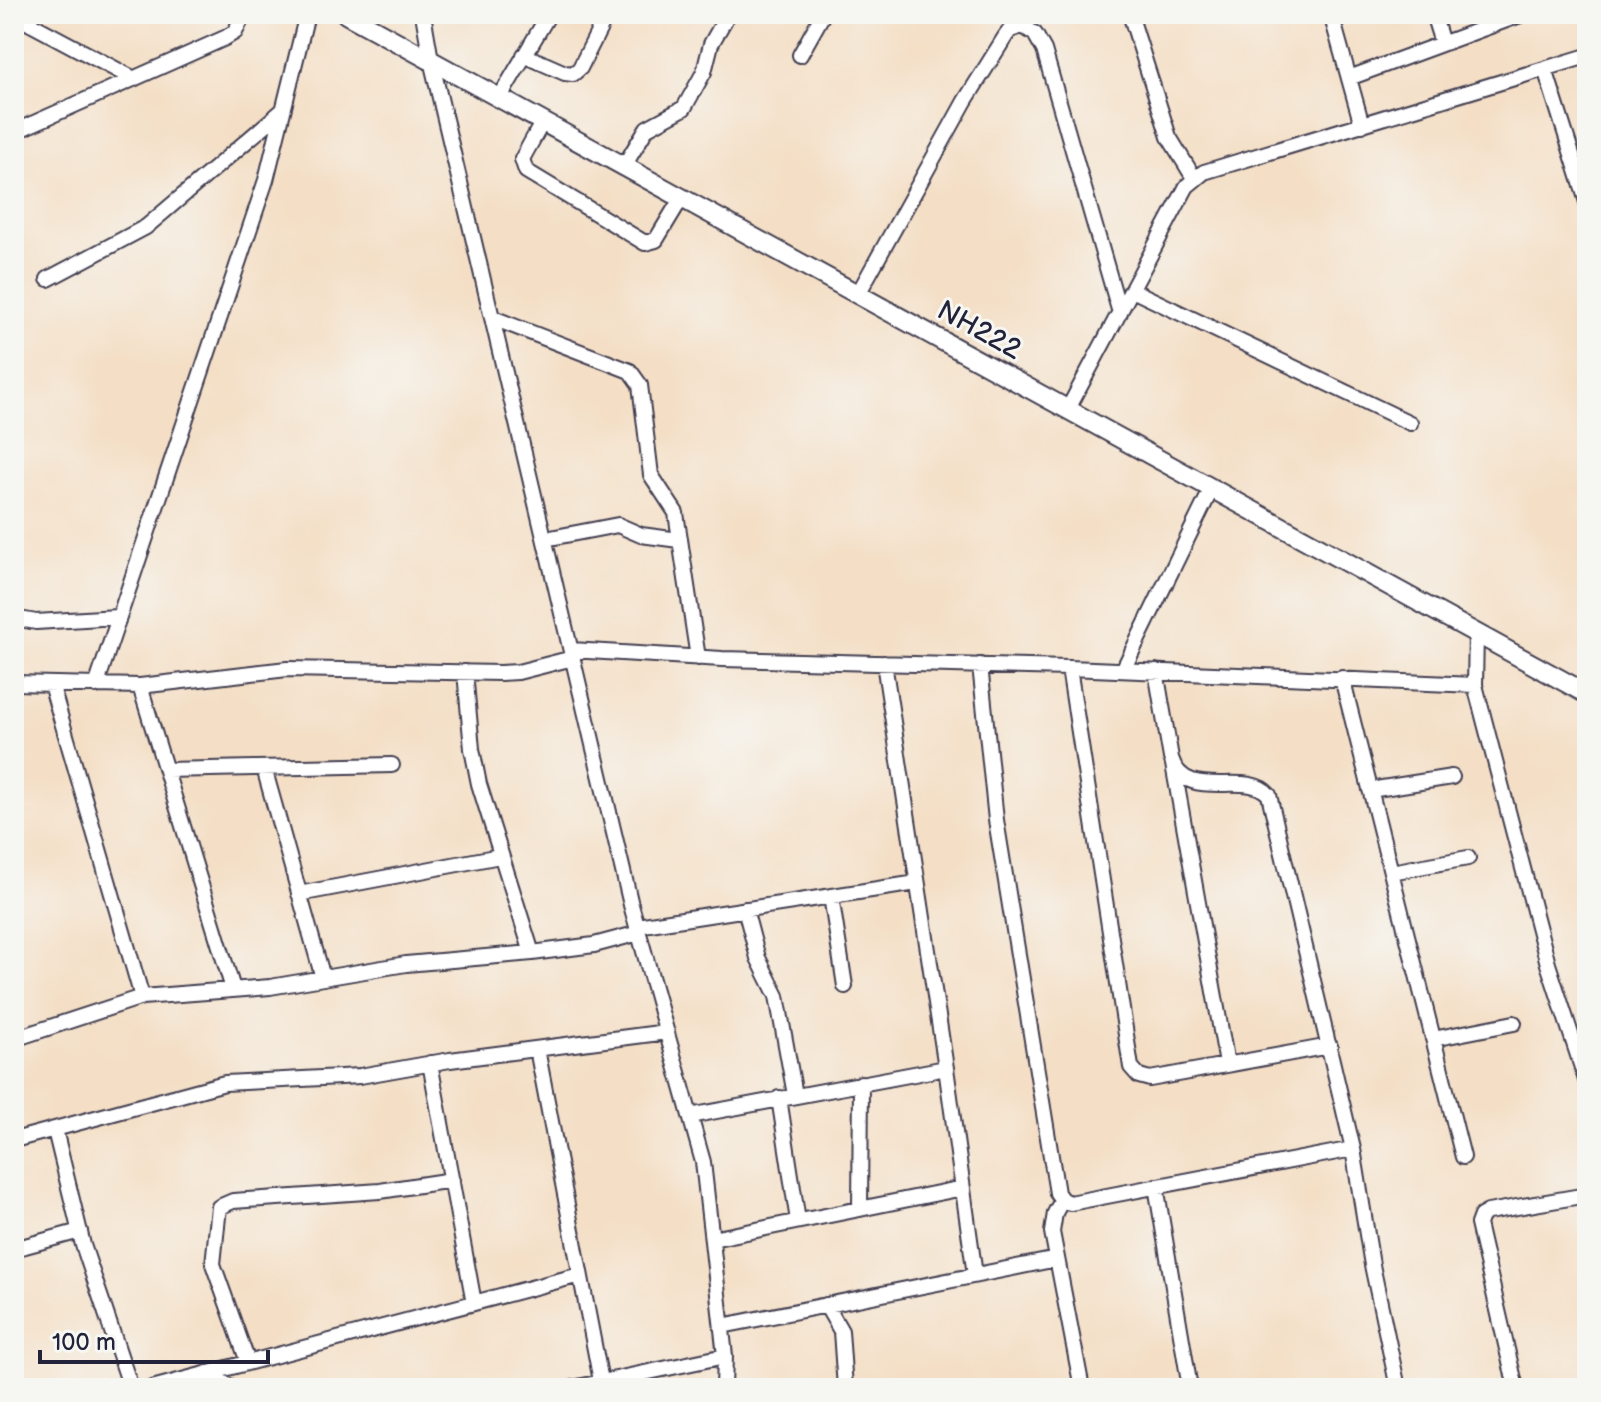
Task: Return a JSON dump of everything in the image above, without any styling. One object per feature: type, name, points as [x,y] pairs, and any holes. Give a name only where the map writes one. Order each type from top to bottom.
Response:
[{"type":"main road","name":"NH222","points":[[346,14],[1587,694]]},
{"type":"street","points":[[14,132],[235,32],[244,14]]},
{"type":"street","points":[[96,686],[266,180],[307,14]]},
{"type":"street","points":[[423,14],[431,60],[638,930],[703,1162],[725,1356],[724,1388]]},
{"type":"street","points":[[500,97],[549,14]]},
{"type":"street","points":[[524,55],[573,74],[580,68],[607,14]]},
{"type":"street","points":[[624,166],[647,128],[684,108],[704,72],[711,44],[728,14]]},
{"type":"street","points":[[800,55],[823,14]]},
{"type":"street","points":[[1130,14],[1169,137],[1194,178]]},
{"type":"street","points":[[1331,14],[1362,125]]},
{"type":"street","points":[[1433,14],[1442,43]]},
{"type":"street","points":[[1349,78],[1522,14]]},
{"type":"street","points":[[14,15],[134,79]]},
{"type":"street","points":[[858,294],[965,101],[1010,30],[1023,26],[1035,34],[1044,50],[1120,313]]},
{"type":"street","points":[[1068,409],[1194,178],[1213,168],[1587,56]]},
{"type":"street","points":[[1545,69],[1587,202]]},
{"type":"street","points":[[48,279],[146,227],[283,110]]},
{"type":"street","points":[[543,121],[522,159],[526,171],[645,243],[656,240],[682,197]]},
{"type":"street","points":[[1132,290],[1410,423]]},
{"type":"street","points":[[493,318],[636,376],[640,385],[651,475],[676,513],[698,658]]},
{"type":"street","points":[[1123,670],[1212,488]]},
{"type":"street","points":[[545,539],[618,525],[641,535],[679,540]]},
{"type":"street","points":[[14,618],[36,622],[117,617]]},
{"type":"street","points":[[1476,633],[1475,685],[1548,964],[1587,1083]]},
{"type":"street","points":[[14,683],[140,686],[287,669],[518,672],[572,654],[1069,668],[1475,685]]},
{"type":"street","points":[[884,663],[975,1275]]},
{"type":"street","points":[[980,665],[996,820],[1057,1193],[1062,1200],[1070,1203],[1353,1149]]},
{"type":"street","points":[[1069,668],[1131,1067],[1139,1076],[1150,1079],[1330,1046]]},
{"type":"street","points":[[1156,671],[1227,1064]]},
{"type":"street","points":[[465,672],[472,749],[479,784],[532,953]]},
{"type":"street","points":[[1342,678],[1463,1157]]},
{"type":"street","points":[[51,684],[142,997]]},
{"type":"street","points":[[140,686],[233,989]]},
{"type":"street","points":[[1172,764],[1183,776],[1200,784],[1254,786],[1269,795],[1353,1149],[1372,1265],[1398,1388]]},
{"type":"street","points":[[166,770],[392,765]]},
{"type":"street","points":[[264,768],[323,978]]},
{"type":"street","points":[[1370,790],[1452,777]]},
{"type":"street","points":[[299,894],[500,856]]},
{"type":"street","points":[[1391,872],[1468,858]]},
{"type":"street","points":[[14,1039],[142,997],[270,987],[406,964],[594,945],[638,930],[745,909],[917,883]]},
{"type":"street","points":[[831,896],[845,986]]},
{"type":"street","points":[[745,909],[755,952],[777,996],[795,1095]]},
{"type":"street","points":[[1433,1039],[1514,1023]]},
{"type":"street","points":[[14,1140],[225,1083],[345,1077],[667,1032]]},
{"type":"street","points":[[537,1049],[601,1381]]},
{"type":"street","points":[[430,1063],[474,1303]]},
{"type":"street","points":[[690,1116],[946,1068]]},
{"type":"street","points":[[860,1209],[861,1083]]},
{"type":"street","points":[[779,1098],[798,1221]]},
{"type":"street","points":[[55,1130],[80,1231],[131,1388]]},
{"type":"street","points":[[248,1362],[213,1264],[219,1207],[233,1201],[380,1191],[452,1180]]},
{"type":"street","points":[[1156,1186],[1190,1388]]},
{"type":"street","points":[[712,1239],[963,1188]]},
{"type":"street","points":[[1516,1388],[1478,1224],[1481,1216],[1488,1212],[1587,1195]]},
{"type":"street","points":[[1062,1200],[1052,1222],[1082,1388]]},
{"type":"street","points":[[14,1249],[80,1231]]},
{"type":"street","points":[[722,1326],[1057,1259]]},
{"type":"street","points":[[152,1388],[580,1275]]},
{"type":"street","points":[[826,1305],[841,1331],[845,1388]]},
{"type":"street","points":[[573,1388],[725,1356]]},
{"type":"street","points":[[207,1373],[232,1388]]}]
